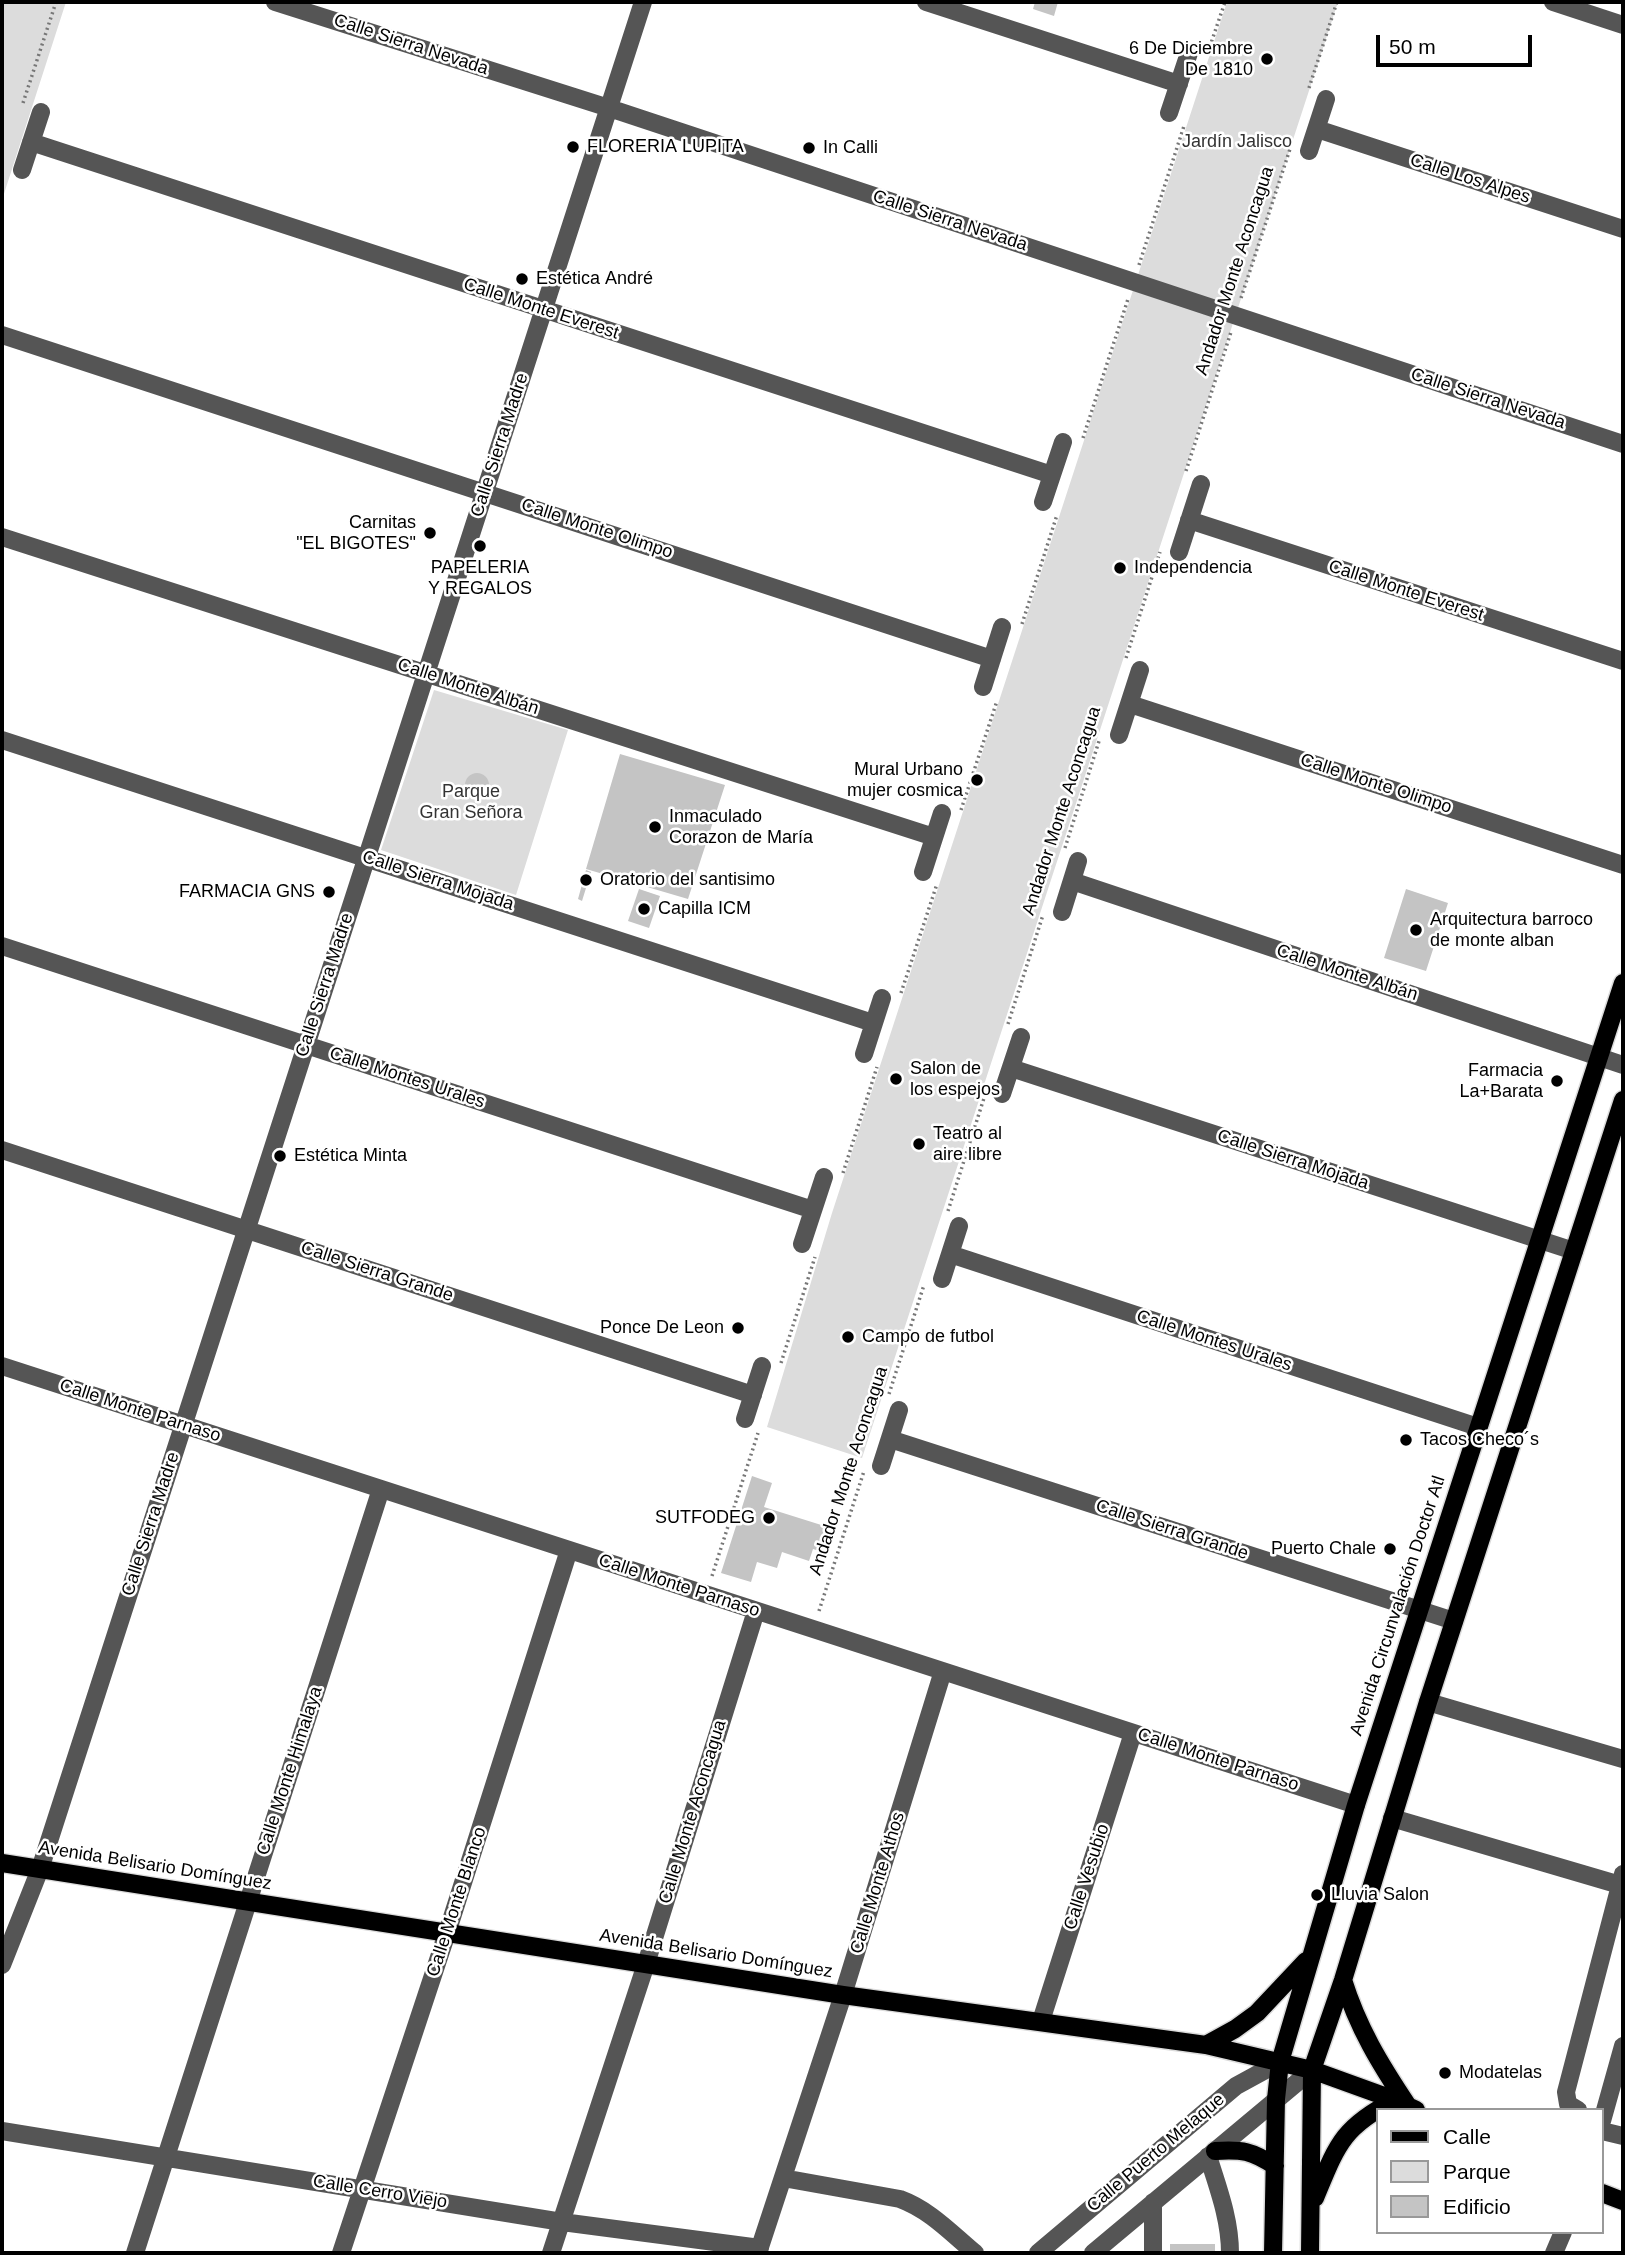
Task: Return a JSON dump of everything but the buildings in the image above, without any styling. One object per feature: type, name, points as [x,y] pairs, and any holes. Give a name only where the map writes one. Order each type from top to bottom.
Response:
[{"type":"main road","name":"Avenida Circunvalación Doctor Atl","points":[[1273,2253],[1276,2099],[1280,2062],[1356,1805],[1623,983]]},
{"type":"main road","points":[[1310,2253],[1312,2070],[1623,1100]]},
{"type":"main road","name":"Avenida Belisario Domínguez","points":[[2,1863],[843,1995],[1206,2045],[1312,2070],[1406,2105]]},
{"type":"main road","points":[[1206,2045],[1257,2013],[1311,1955]]},
{"type":"main road","points":[[1343,1980],[1367,2042],[1406,2105]]},
{"type":"main road","points":[[1310,2207],[1338,2146],[1349,2130],[1369,2113],[1376,2111]]},
{"type":"main road","points":[[1212,2153],[1247,2151],[1259,2155],[1275,2166]]},
{"type":"main road","points":[[1604,2194],[1623,2202]]},
{"type":"street","name":"Calle Sierra Nevada","points":[[275,2],[609,108],[1623,444]]},
{"type":"street","name":"Calle Sierra Madre","points":[[2,1965],[40,1868],[643,2]]},
{"type":"street","points":[[926,2],[1179,84]]},
{"type":"street","points":[[1553,2],[1623,24]]},
{"type":"street","points":[[1169,113],[1189,53]]},
{"type":"street","points":[[1309,151],[1326,99]]},
{"type":"street","points":[[22,170],[41,111]]},
{"type":"street","name":"Calle Los Alpes","points":[[1317,129],[1623,229]]},
{"type":"street","name":"Calle Monte Everest","points":[[31,142],[1052,475]]},
{"type":"street","name":"Calle Monte Olimpo","points":[[2,335],[992,659]]},
{"type":"street","points":[[1051,504],[1052,475],[1063,442]]},
{"type":"street","points":[[1179,552],[1201,484]]},
{"type":"street","name":"Calle Monte Everest","points":[[1189,520],[1623,662]]},
{"type":"street","name":"Calle Monte Albán","points":[[2,537],[934,837]]},
{"type":"street","points":[[991,690],[992,659],[1002,627]]},
{"type":"street","points":[[1111,731],[1130,704],[1132,666]]},
{"type":"street","name":"Calle Monte Olimpo","points":[[1130,704],[1623,865]]},
{"type":"street","name":"Calle Sierra Mojada","points":[[2,740],[873,1023]]},
{"type":"street","points":[[931,875],[934,837],[942,813]]},
{"type":"street","points":[[1062,912],[1072,881],[1069,861]]},
{"type":"street","name":"Calle Monte Albán","points":[[1072,881],[1623,1065]]},
{"type":"street","name":"Calle Montes Urales","points":[[2,946],[813,1210]]},
{"type":"street","points":[[871,1059],[873,1023],[882,998]]},
{"type":"street","points":[[995,1090],[1011,1068],[1013,1035]]},
{"type":"street","name":"Calle Sierra Mojada","points":[[1011,1068],[1574,1251]]},
{"type":"street","name":"Calle Sierra Grande","points":[[2,1150],[753,1395]]},
{"type":"street","points":[[810,1246],[813,1210],[832,1179]]},
{"type":"street","points":[[942,1279],[950,1254],[952,1222]]},
{"type":"street","name":"Calle Montes Urales","points":[[950,1254],[1479,1427]]},
{"type":"street","name":"Calle Monte Parnaso","points":[[2,1366],[1356,1805]]},
{"type":"street","points":[[753,1420],[753,1395],[771,1367]]},
{"type":"street","points":[[872,1469],[890,1439],[892,1408]]},
{"type":"street","name":"Calle Sierra Grande","points":[[890,1439],[1454,1621]]},
{"type":"street","name":"Calle Monte Himalaya","points":[[135,2253],[381,1489]]},
{"type":"street","name":"Calle Monte Blanco","points":[[341,2253],[447,1933],[569,1550]]},
{"type":"street","name":"Calle Monte Aconcagua","points":[[551,2253],[646,1964],[756,1611]]},
{"type":"street","name":"Calle Monte Athos","points":[[759,2250],[843,1995],[943,1671]]},
{"type":"street","points":[[1428,1702],[1623,1759]]},
{"type":"street","name":"Calle Vesubio","points":[[1041,2021],[1133,1733]]},
{"type":"street","points":[[1392,1818],[1622,1879],[1615,1941],[1566,2092],[1568,2104],[1575,2108]]},
{"type":"street","points":[[1604,2114],[1623,2046]]},
{"type":"street","name":"Calle Puerto Melaque","points":[[1038,2253],[1236,2086],[1280,2062]]},
{"type":"street","name":"Calle Puerto Melaque","points":[[1093,2253],[1312,2070]]},
{"type":"street","name":"Calle Cerro Viejo","points":[[2,2131],[562,2222],[759,2250]]},
{"type":"street","points":[[1604,2131],[1623,2136]]},
{"type":"street","points":[[1212,2153],[1225,2210],[1230,2253]]},
{"type":"street","points":[[783,2178],[915,2204],[926,2210],[975,2253]]},
{"type":"street","points":[[1153,2202],[1153,2253]]},
{"type":"street","points":[[1554,2253],[1562,2234]]},
{"type":"path","points":[[23,105],[56,2]]},
{"type":"path","points":[[1207,55],[1225,2]]},
{"type":"path","points":[[1307,93],[1337,2]]},
{"type":"path","points":[[1082,440],[1186,121]]},
{"type":"path","name":"Andador Monte Aconcagua","points":[[1184,475],[1290,146]]},
{"type":"path","points":[[1021,626],[1051,504]]},
{"type":"path","points":[[1132,666],[1163,541]]},
{"type":"path","points":[[961,811],[991,690]]},
{"type":"path","name":"Andador Monte Aconcagua","points":[[1069,861],[1111,731]]},
{"type":"path","points":[[900,997],[931,875]]},
{"type":"path","name":"Andador Monte Aconcagua","points":[[1013,1035],[1043,914]]},
{"type":"path","points":[[832,1179],[871,1059]]},
{"type":"path","points":[[952,1222],[995,1090]]},
{"type":"path","points":[[771,1367],[810,1246]]},
{"type":"path","name":"Andador Monte Aconcagua","points":[[892,1408],[924,1285]]},
{"type":"path","points":[[706,1594],[753,1420]]},
{"type":"path","name":"Andador Monte Aconcagua","points":[[813,1629],[872,1469]]},
{"type":"green space","points":[[2,2],[66,2],[2,200]]},
{"type":"green space","name":"Jardín Jalisco","points":[[1227,2],[1338,2],[862,1458],[767,1427],[832,1213]]},
{"type":"green space","name":"Parque Gran Señora","points":[[434,690],[568,730],[516,895],[381,850]]},
{"type":"place","name":"6 De Diciembre De 1810","points":[[1267,59]]},
{"type":"place","name":"FLORERIA LUPITA","points":[[573,147]]},
{"type":"place","name":"In Calli","points":[[809,148]]},
{"type":"place","name":"Estética André","points":[[522,279]]},
{"type":"place","name":"Carnitas \"EL BIGOTES\"","points":[[430,533]]},
{"type":"place","name":"PAPELERIA Y REGALOS","points":[[480,546]]},
{"type":"place","name":"Independencia","points":[[1120,568]]},
{"type":"place","name":"Mural Urbano mujer cosmica","points":[[977,780]]},
{"type":"place","name":"Inmaculado Corazon de María","points":[[655,827]]},
{"type":"place","name":"Oratorio del santisimo","points":[[586,880]]},
{"type":"place","name":"FARMACIA GNS","points":[[329,892]]},
{"type":"place","name":"Capilla ICM","points":[[644,909]]},
{"type":"place","name":"Arquitectura barroco de monte alban","points":[[1416,930]]},
{"type":"place","name":"Salon de los espejos","points":[[896,1079]]},
{"type":"place","name":"Farmacia La+Barata","points":[[1557,1081]]},
{"type":"place","name":"Teatro al aire libre","points":[[919,1144]]},
{"type":"place","name":"Estética Minta","points":[[280,1156]]},
{"type":"place","name":"Ponce De Leon","points":[[738,1328]]},
{"type":"place","name":"Campo de futbol","points":[[848,1337]]},
{"type":"place","name":"Tacos Checo´s","points":[[1406,1440]]},
{"type":"place","name":"SUTFODEG","points":[[769,1518]]},
{"type":"place","name":"Puerto Chale","points":[[1390,1549]]},
{"type":"place","name":"Lluvia Salon","points":[[1317,1895]]},
{"type":"place","name":"Modatelas","points":[[1445,2073]]}]
